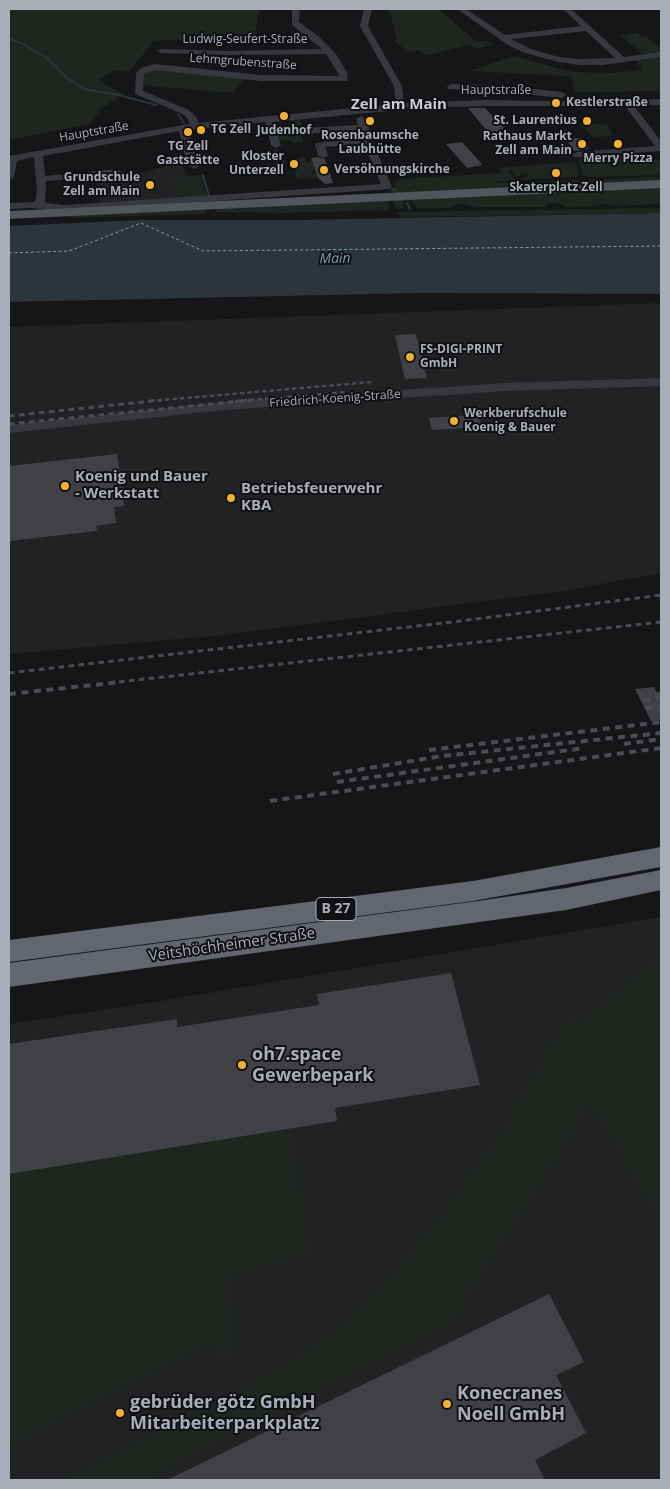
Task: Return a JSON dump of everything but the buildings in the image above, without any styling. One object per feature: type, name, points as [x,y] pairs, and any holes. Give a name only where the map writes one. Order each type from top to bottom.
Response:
[{"type":"highway","name":"Veitshöchheimer Straße","points":[[9,951],[474,891],[661,857]]},
{"type":"highway","name":"Veitshöchheimer Straße","points":[[9,975],[487,911],[566,899],[661,880]]},
{"type":"main road","points":[[9,215],[24,215],[45,209],[661,184]]},
{"type":"street","name":"Lehmgrubenstraße","points":[[194,126],[192,118],[186,112],[138,92],[140,73],[155,67],[262,78],[344,79],[344,74],[329,51],[295,23],[296,9]]},
{"type":"street","points":[[368,9],[364,26],[398,86],[399,102],[401,105]]},
{"type":"street","points":[[461,9],[503,38],[528,51],[559,59],[580,62],[622,60],[661,55]]},
{"type":"street","points":[[567,9],[622,60]]},
{"type":"street","points":[[503,38],[587,28]]},
{"type":"street","name":"Ludwig-Seufert-Straße","points":[[161,51],[309,53],[329,51]]},
{"type":"street","points":[[451,87],[497,88],[544,93],[573,98],[575,105]]},
{"type":"street","name":"Hauptstraße","points":[[10,159],[194,126],[268,119],[361,117],[401,105],[494,103],[575,105],[661,102]]},
{"type":"street","points":[[628,104],[661,148]]},
{"type":"street","points":[[9,206],[45,209],[66,208],[387,187],[361,117],[304,131]]},
{"type":"street","points":[[268,119],[276,149],[274,157],[281,163]]},
{"type":"street","points":[[183,128],[194,166]]},
{"type":"street","points":[[323,155],[320,145],[368,140]]},
{"type":"street","points":[[578,154],[661,148]]},
{"type":"street","points":[[38,154],[45,209]]},
{"type":"street","points":[[9,177],[10,159]]},
{"type":"street","points":[[40,179],[117,172]]},
{"type":"street","name":"Friedrich-Koenig-Straße","points":[[9,429],[224,406],[505,387],[661,382]]},
{"type":"shaded area","points":[[9,9],[259,9],[255,35],[154,41],[129,72],[116,70],[99,79],[109,87],[124,94],[101,109],[89,124],[9,140]]},
{"type":"shaded area","points":[[389,9],[438,9],[477,42],[486,41],[494,44],[478,49],[469,45],[428,55],[418,50],[407,52],[394,40],[397,40]]},
{"type":"shaded area","points":[[637,33],[641,37],[647,37],[661,49],[661,53],[644,56],[620,35]]},
{"type":"shaded area","points":[[514,56],[573,72],[611,73],[642,70],[636,60],[656,56],[661,60],[661,91],[575,92],[571,76],[468,71]]},
{"type":"shaded area","points":[[156,68],[245,77],[233,93],[141,85],[145,71]]},
{"type":"shaded area","points":[[300,119],[306,136],[302,136],[303,142],[292,143],[291,140],[278,141],[276,131],[293,128],[291,120]]},
{"type":"shaded area","points":[[579,125],[607,125],[613,135],[595,138]]},
{"type":"shaded area","points":[[363,130],[357,132],[359,139],[365,137],[366,140],[323,143],[320,136],[330,131]]},
{"type":"shaded area","points":[[645,154],[649,160],[661,160],[661,175],[589,177],[583,175],[579,162],[579,158]]},
{"type":"shaded area","points":[[305,157],[307,162],[312,161],[315,171],[312,171],[312,173],[316,173],[318,178],[296,179],[294,158]]},
{"type":"shaded area","name":"Grundschule Zell am Main","points":[[180,161],[186,176],[200,175],[207,198],[101,205],[95,175],[145,172],[164,167],[169,162]]},
{"type":"shaded area","points":[[576,162],[579,174],[577,177],[520,180],[529,174],[526,173],[516,177],[512,170],[508,171],[510,174],[508,175],[512,175],[515,180],[497,182],[661,177],[661,181],[396,194],[388,190],[395,187],[393,182],[401,179],[500,173],[502,172],[496,168]]},
{"type":"shaded area","points":[[168,163],[170,163],[174,176],[183,175],[185,180],[199,179],[204,196],[176,199]]},
{"type":"shaded area","points":[[661,187],[661,204],[614,206],[601,204],[597,206],[566,207],[555,203],[546,204],[546,207],[475,207],[457,204],[450,208],[416,208],[411,201],[402,201],[405,208],[400,209],[396,208],[392,199]]},
{"type":"shaded area","points":[[387,199],[389,210],[284,213],[216,212],[216,209]]},
{"type":"shaded area","points":[[661,208],[661,213],[401,217],[396,212]]},
{"type":"shaded area","points":[[205,209],[206,213],[199,214],[73,218],[68,216]]},
{"type":"shaded area","points":[[661,303],[661,573],[570,590],[224,635],[9,654],[9,327]]},
{"type":"shaded area","points":[[661,917],[661,1480],[9,1480],[9,1024],[143,1004]]},
{"type":"shaded area","points":[[661,961],[661,1223],[591,1102],[451,1323],[143,1480],[61,1480],[232,1395],[316,1346],[369,1301],[445,1212],[500,1133],[568,1017],[578,1024],[651,964]]},
{"type":"shaded area","points":[[290,1129],[310,1257],[274,1261],[229,1278],[235,1348],[223,1363],[214,1340],[9,1446],[9,1174]]},
{"type":"water","name":"Main","points":[[661,213],[661,294],[420,293],[9,302],[9,226],[141,220],[296,220]]},
{"type":"waterway","points":[[9,39],[21,43],[47,58],[66,77],[84,89],[124,96]]},
{"type":"waterway","points":[[125,97],[157,105]]},
{"type":"waterway","points":[[178,114],[184,123]]},
{"type":"waterway","points":[[203,176],[209,196]]},
{"type":"waterway","points":[[407,203],[410,209]]},
{"type":"ferry route","points":[[9,253],[69,251],[141,223],[203,251],[661,246]]},
{"type":"railway","points":[[150,401],[372,382]]},
{"type":"railway","points":[[235,401],[347,392]]},
{"type":"railway","points":[[9,416],[162,400]]},
{"type":"railway","points":[[9,424],[251,400]]},
{"type":"railway","points":[[9,673],[460,621],[661,595]]},
{"type":"railway","points":[[109,683],[661,622]]},
{"type":"railway","points":[[9,694],[121,682]]},
{"type":"railway","points":[[643,700],[661,698]]},
{"type":"railway","points":[[646,708],[661,706]]},
{"type":"railway","points":[[429,750],[661,722]]},
{"type":"railway","points":[[333,774],[442,756],[661,733]]},
{"type":"railway","points":[[624,744],[661,739]]},
{"type":"railway","points":[[337,782],[584,748]]},
{"type":"railway","points":[[270,801],[661,748]]},
{"type":"place","name":"Kestlerstraße","points":[[556,103]]},
{"type":"place","name":"Judenhof","points":[[284,116]]},
{"type":"place","name":"Rosenbaumsche Laubhütte","points":[[370,121]]},
{"type":"place","name":"St. Laurentius","points":[[587,121]]},
{"type":"place","name":"TG Zell","points":[[201,130]]},
{"type":"place","name":"TG Zell Gaststätte","points":[[188,132]]},
{"type":"place","name":"Rathaus Markt Zell am Main","points":[[582,144]]},
{"type":"place","name":"Merry Pizza","points":[[618,144]]},
{"type":"place","name":"Kloster Unterzell","points":[[294,164]]},
{"type":"place","name":"Versöhnungskirche","points":[[324,170]]},
{"type":"place","name":"Skaterplatz Zell","points":[[556,173]]},
{"type":"place","name":"Grundschule Zell am Main","points":[[150,185]]},
{"type":"place","name":"FS-DIGI-PRINT GmbH","points":[[410,357]]},
{"type":"place","name":"Werkberufschule Koenig & Bauer","points":[[454,421]]},
{"type":"place","name":"Koenig und Bauer - Werkstatt","points":[[65,486]]},
{"type":"place","name":"Betriebsfeuerwehr KBA","points":[[231,498]]},
{"type":"place","name":"oh7.space Gewerbepark","points":[[242,1065]]},
{"type":"place","name":"Konecranes Noell GmbH","points":[[447,1404]]},
{"type":"place","name":"gebrüder götz GmbH Mitarbeiterparkplatz","points":[[120,1413]]},
{"type":"district","name":"Zell am Main","points":[[399,105]]}]
